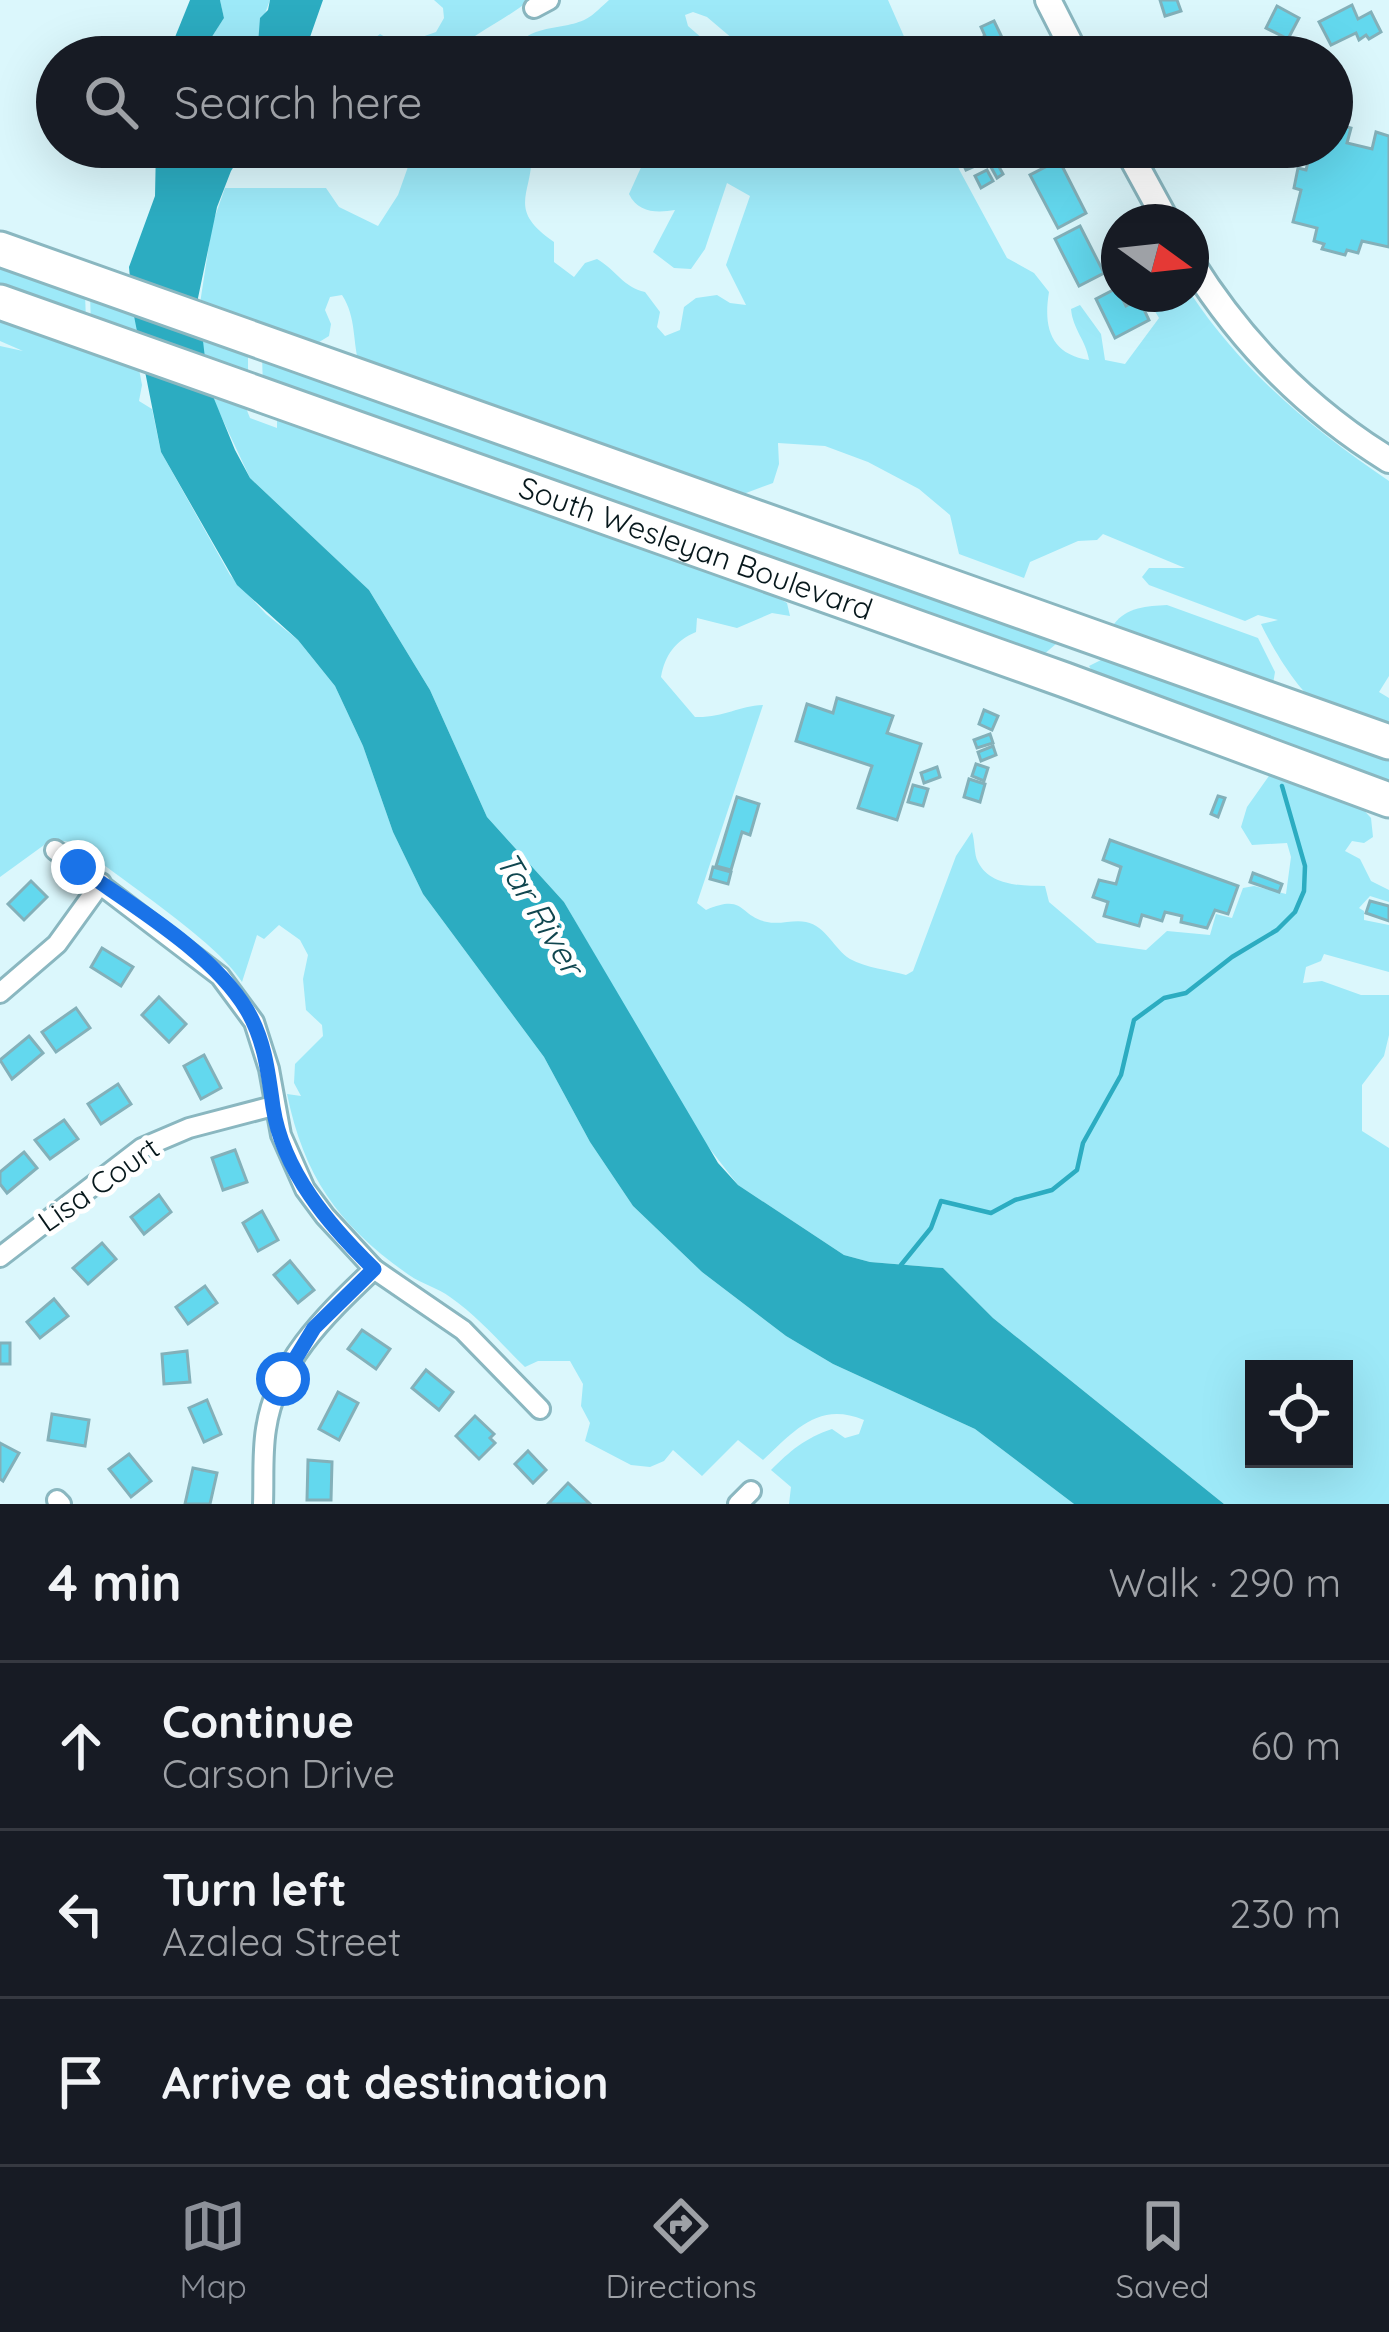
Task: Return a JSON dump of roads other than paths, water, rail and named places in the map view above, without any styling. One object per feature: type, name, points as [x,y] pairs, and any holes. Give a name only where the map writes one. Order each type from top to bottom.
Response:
[{"type":"highway","name":"South Wesleyan Boulevard","points":[[0,249],[1389,742]]},
{"type":"highway","name":"South Wesleyan Boulevard","points":[[0,302],[1065,680],[1389,800]]},
{"type":"highway","points":[[1065,680],[1083,632]]},
{"type":"highway","points":[[1353,730],[1389,730]]},
{"type":"main road","points":[[1048,0],[1065,36]]},
{"type":"main road","points":[[1137,168],[1157,204]]},
{"type":"main road","points":[[1209,290],[1274,368],[1337,424],[1389,460]]},
{"type":"street","points":[[55,850],[204,960],[244,1005],[262,1044],[281,1135],[305,1189],[374,1269],[463,1330],[540,1409]]},
{"type":"street","points":[[0,993],[57,944],[101,883]]},
{"type":"street","name":"Lisa Court","points":[[0,1257],[142,1148],[189,1129],[273,1106]]},
{"type":"street","points":[[262,1504],[266,1428],[283,1379],[314,1328],[374,1269]]},
{"type":"water","points":[[190,0],[220,0],[224,18],[212,36],[175,36]]},
{"type":"water","points":[[270,0],[323,0],[310,36],[259,36],[260,18]]},
{"type":"water","name":"Tar River","points":[[156,168],[233,168],[217,207],[198,298],[208,384],[235,450],[250,478],[369,590],[430,690],[487,817],[564,902],[718,1163],[738,1185],[844,1255],[943,1268],[993,1318],[1224,1504],[1074,1504],[975,1429],[833,1364],[786,1336],[702,1272],[633,1206],[590,1142],[544,1057],[423,894],[335,686],[298,640],[237,585],[161,452],[129,267],[155,196]]},
{"type":"waterway","points":[[901,1265],[931,1228],[941,1201],[991,1213],[1015,1200],[1052,1190],[1077,1170],[1083,1143],[1121,1075],[1134,1020],[1164,998],[1186,993],[1277,930],[1295,912],[1304,891],[1305,866],[1282,786]]}]
